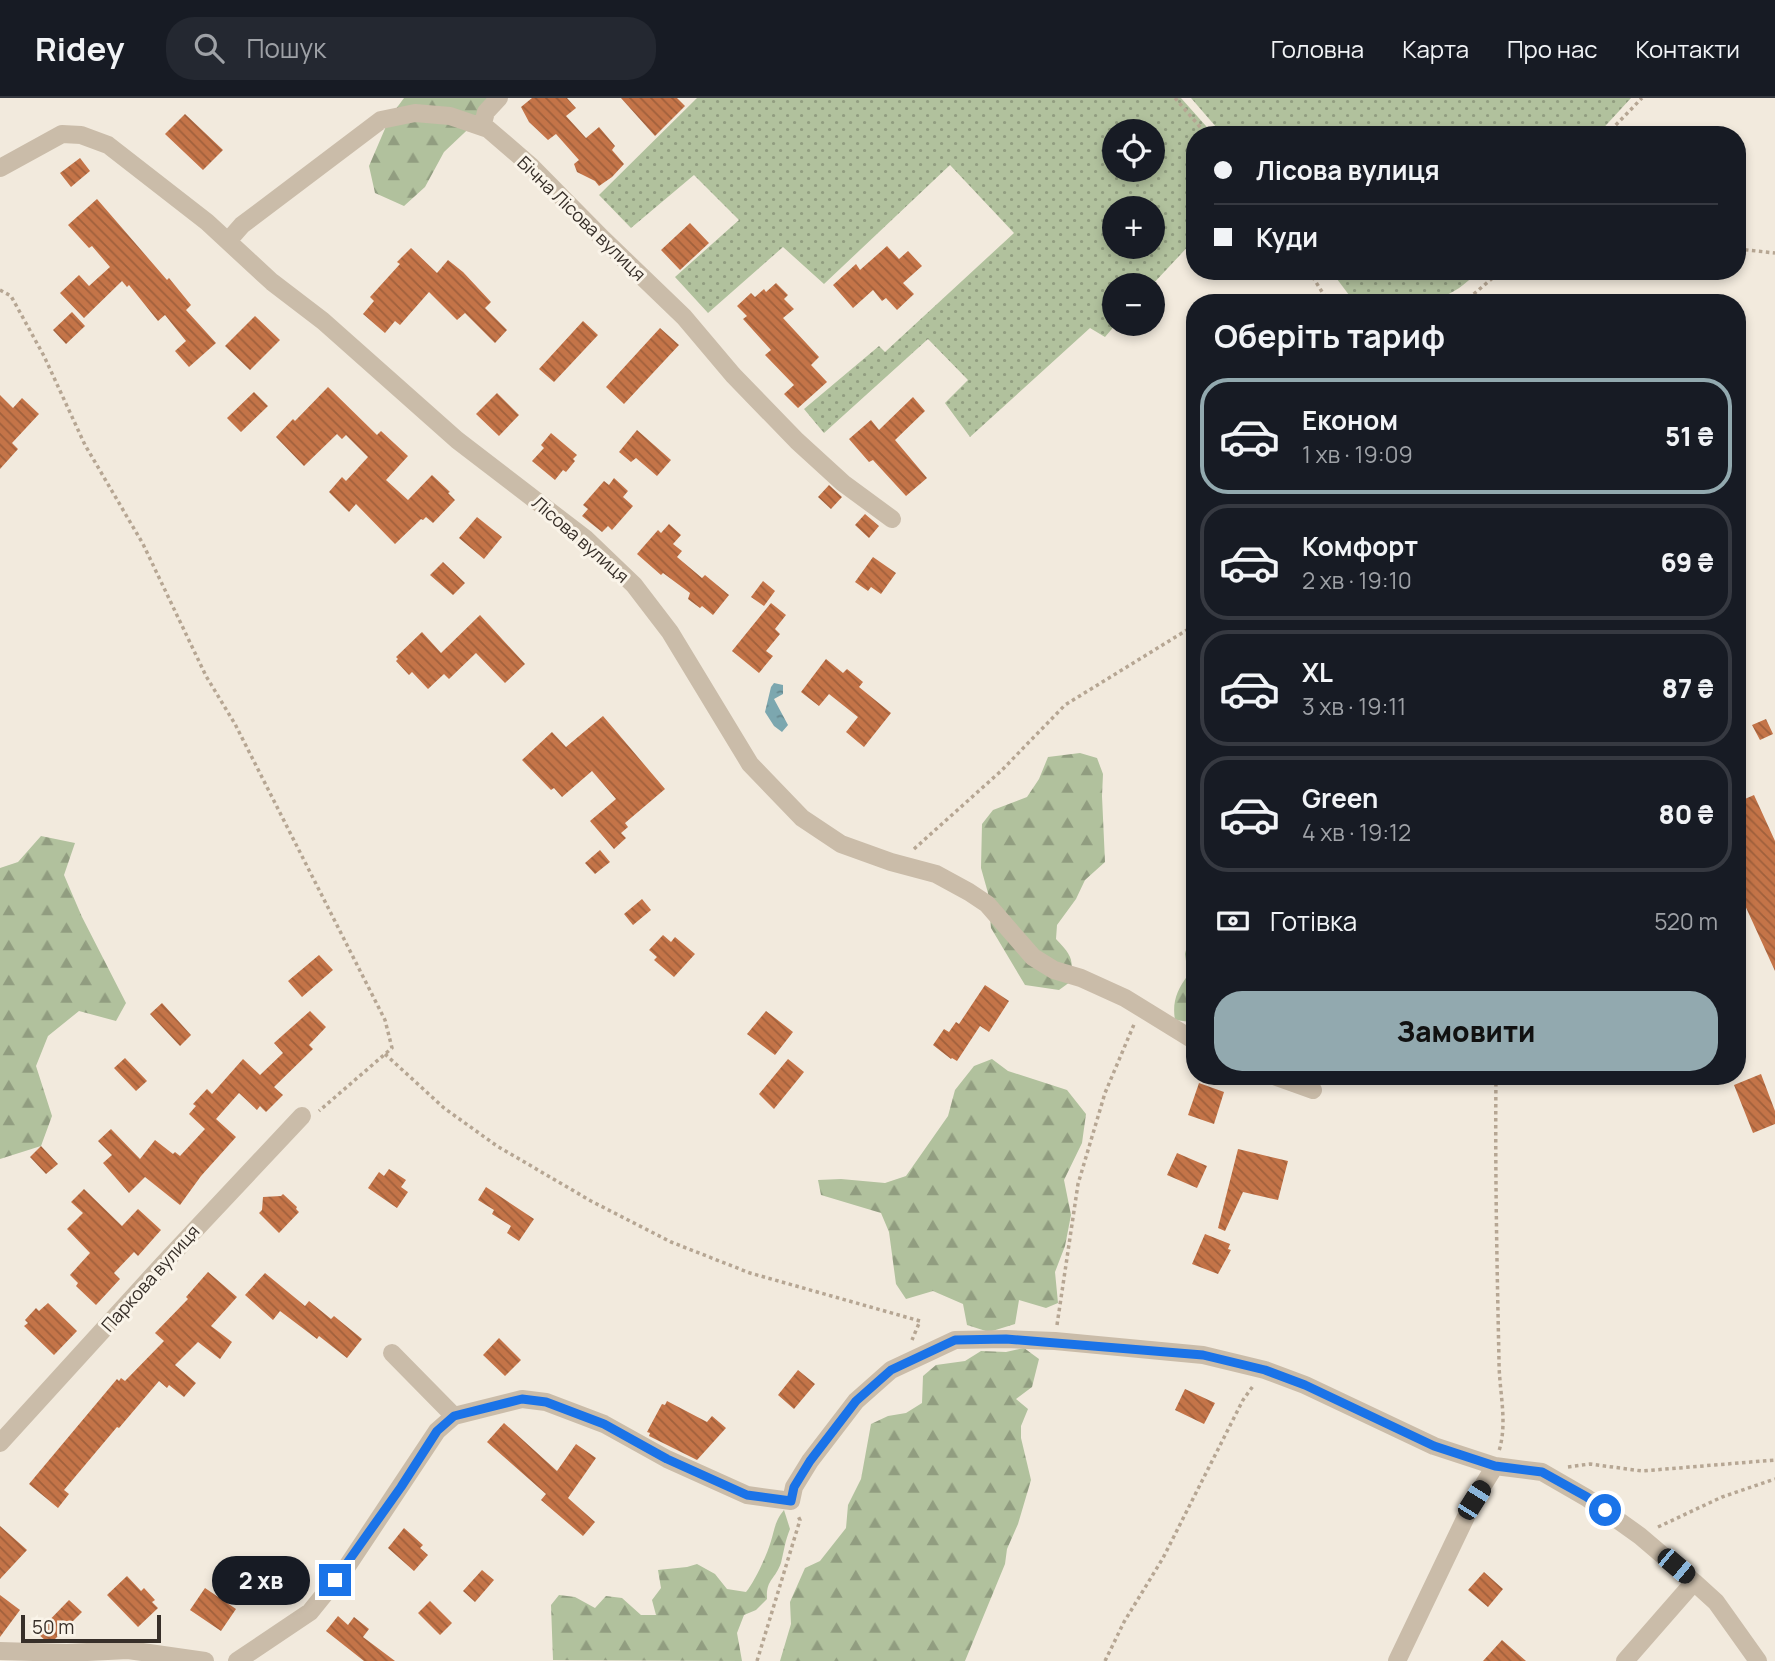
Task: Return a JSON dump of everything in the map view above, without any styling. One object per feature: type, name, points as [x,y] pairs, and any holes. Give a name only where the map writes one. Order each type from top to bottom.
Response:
[{"type":"street","points":[[482,127],[486,112],[499,98]]},
{"type":"street","name":"Бічна Лісова вулиця","points":[[228,241],[242,225],[381,120],[415,113],[450,116],[488,129],[531,166],[684,317],[733,375],[797,442],[843,483],[892,519]]},
{"type":"street","name":"Лісова вулиця","points":[[0,168],[62,134],[80,135],[107,145],[207,222],[272,282],[323,321],[457,440],[586,539],[634,585],[670,632],[750,764],[802,818],[841,844],[936,874],[970,892],[987,904],[1033,957],[1054,970],[1081,978],[1125,998],[1186,1036]]},
{"type":"street","points":[[1299,1085],[1313,1090]]},
{"type":"street","name":"Паркова вулиця","points":[[0,1443],[302,1116]]},
{"type":"street","points":[[237,1661],[310,1612],[348,1565],[437,1431],[454,1416],[522,1399],[546,1402],[604,1424],[667,1459],[747,1495],[791,1501],[794,1487],[810,1461],[856,1401],[891,1370],[955,1340],[1006,1339],[1203,1355],[1265,1370],[1305,1385],[1434,1446],[1495,1466],[1542,1472],[1587,1497],[1640,1536],[1694,1582],[1716,1602],[1758,1661]]},
{"type":"street","points":[[392,1353],[454,1416]]},
{"type":"street","points":[[1397,1661],[1474,1500],[1495,1466]]},
{"type":"street","points":[[1625,1661],[1694,1582]]},
{"type":"street","points":[[0,1651],[67,1653],[128,1650],[205,1661]]},
{"type":"path","points":[[1175,98],[1199,126]]},
{"type":"path","points":[[1615,126],[1642,98]]},
{"type":"path","points":[[1746,250],[1775,253]]},
{"type":"path","points":[[1474,294],[1490,280]]},
{"type":"path","points":[[0,290],[11,296],[44,356],[85,445],[143,544],[206,676],[235,724],[385,1020],[392,1048],[317,1112],[302,1116]]},
{"type":"path","points":[[900,864],[912,850],[1001,771],[1065,705],[1186,631]]},
{"type":"path","points":[[1055,1341],[1078,1184],[1105,1093],[1141,1008]]},
{"type":"path","points":[[385,1054],[444,1108],[497,1146],[591,1202],[671,1242],[750,1273],[920,1321],[902,1365]]},
{"type":"path","points":[[1495,1466],[1505,1426],[1499,1364],[1496,1085]]},
{"type":"path","points":[[1105,1661],[1124,1622],[1163,1558],[1243,1400],[1265,1370]]},
{"type":"path","points":[[1542,1472],[1590,1464],[1642,1471],[1775,1460]]},
{"type":"path","points":[[1640,1536],[1721,1497],[1775,1479]]},
{"type":"path","points":[[757,1661],[800,1520],[791,1501]]},
{"type":"green space","points":[[404,98],[501,98],[444,152],[425,187],[404,206],[375,193],[369,166],[390,117]]},
{"type":"green space","points":[[697,98],[1181,98],[1206,126],[1186,126],[1186,249],[1163,273],[1102,273],[1102,335],[1090,328],[970,437],[945,403],[968,380],[928,339],[824,433],[804,409],[879,346],[885,352],[1014,233],[950,165],[824,284],[783,247],[708,313],[675,277],[739,220],[694,175],[631,228],[599,195]]},
{"type":"green space","points":[[1191,98],[1631,98],[1605,126],[1215,126]]},
{"type":"green space","points":[[1338,280],[1469,280],[1448,294],[1348,294]]},
{"type":"green space","points":[[1080,753],[1097,758],[1103,774],[1105,862],[1085,880],[1076,899],[1057,925],[1056,939],[1069,954],[1072,963],[1070,982],[1059,990],[1025,985],[991,928],[988,893],[981,868],[982,824],[993,810],[1027,797],[1039,779],[1048,757]]},
{"type":"green space","points":[[41,836],[75,843],[64,875],[82,917],[126,1003],[116,1021],[79,1011],[48,1036],[36,1066],[52,1116],[41,1146],[0,1159],[0,868],[18,862]]},
{"type":"green space","points":[[1186,978],[1186,1021],[1175,1020],[1174,1007],[1178,991]]},
{"type":"green space","points":[[992,1059],[1008,1071],[1067,1090],[1086,1114],[1082,1143],[1064,1180],[1071,1215],[1065,1246],[1055,1272],[1058,1303],[1046,1308],[1019,1300],[1015,1324],[989,1332],[967,1325],[963,1304],[933,1291],[906,1299],[896,1284],[889,1232],[881,1213],[821,1195],[818,1180],[885,1183],[906,1176],[948,1116],[955,1090],[974,1066]]},
{"type":"green space","points":[[1024,1348],[1039,1359],[1032,1387],[1016,1399],[1028,1409],[1021,1426],[1021,1438],[1031,1480],[1018,1524],[1007,1549],[1005,1564],[965,1661],[780,1661],[791,1624],[790,1602],[805,1568],[820,1561],[846,1528],[848,1505],[861,1479],[871,1424],[888,1416],[906,1413],[922,1403],[923,1376],[936,1365],[965,1361],[981,1351],[1006,1352]]},
{"type":"green space","points":[[784,1510],[790,1529],[781,1563],[769,1583],[767,1599],[756,1610],[744,1615],[737,1633],[742,1661],[553,1660],[551,1605],[559,1595],[575,1597],[595,1608],[606,1596],[622,1598],[641,1615],[656,1615],[652,1600],[661,1588],[658,1570],[697,1564],[715,1574],[727,1589],[746,1592],[760,1568],[777,1521]]},
{"type":"water","points":[[774,683],[783,685],[783,694],[774,699],[788,725],[782,732],[774,726],[765,712]]},
{"type":"building","points":[[532,98],[567,98],[576,108],[566,116],[586,138],[599,127],[615,146],[612,150],[624,164],[599,186],[577,172],[574,164],[579,160],[556,134],[548,140],[529,122],[521,107]]},
{"type":"building","points":[[621,98],[677,98],[685,106],[655,136]]},
{"type":"building","points":[[185,114],[223,150],[203,170],[165,134]]},
{"type":"building","points":[[80,158],[90,171],[71,187],[60,173]]},
{"type":"building","points":[[97,199],[167,280],[169,278],[191,305],[186,310],[216,343],[189,367],[175,351],[186,341],[165,315],[158,321],[129,285],[127,287],[122,281],[84,318],[60,293],[79,275],[89,286],[110,267],[92,246],[89,248],[68,225]]},
{"type":"building","points":[[690,223],[709,243],[680,270],[661,250]]},
{"type":"building","points":[[887,246],[899,259],[908,251],[922,266],[903,283],[914,294],[897,310],[886,298],[882,301],[873,290],[853,308],[833,285],[856,264],[860,270]]},
{"type":"building","points":[[411,248],[437,273],[448,260],[491,302],[485,308],[507,330],[495,343],[465,313],[457,320],[429,292],[400,325],[395,321],[385,333],[363,314],[374,301],[370,297]]},
{"type":"building","points":[[776,283],[788,295],[784,299],[794,309],[783,318],[819,357],[811,365],[827,382],[798,408],[784,394],[794,385],[765,355],[771,350],[743,319],[747,316],[737,306],[751,293],[755,297]]},
{"type":"building","points":[[72,312],[85,326],[66,344],[53,330]]},
{"type":"building","points":[[255,316],[280,340],[250,370],[225,346]]},
{"type":"building","points":[[583,321],[598,335],[554,382],[539,369]]},
{"type":"building","points":[[660,328],[679,345],[624,404],[606,387]]},
{"type":"building","points":[[328,387],[377,435],[381,431],[408,456],[386,480],[408,500],[432,475],[450,492],[448,493],[455,500],[433,523],[426,517],[421,519],[395,544],[356,504],[349,512],[329,492],[342,477],[346,481],[368,457],[346,435],[342,439],[337,434],[304,466],[276,437]]},
{"type":"building","points":[[254,392],[268,406],[241,432],[227,418]]},
{"type":"building","points":[[497,393],[519,415],[499,436],[476,414]]},
{"type":"building","points":[[0,395],[13,408],[22,398],[39,414],[12,443],[18,449],[0,469]]},
{"type":"building","points":[[913,397],[925,411],[895,440],[927,478],[906,496],[873,460],[869,462],[849,439],[871,420],[879,430]]},
{"type":"building","points":[[637,430],[671,460],[657,476],[636,458],[631,462],[619,452]]},
{"type":"building","points":[[551,433],[577,455],[566,472],[563,470],[555,480],[532,461],[544,448],[541,445]]},
{"type":"building","points":[[614,478],[628,491],[623,497],[633,506],[612,530],[608,526],[602,532],[582,516],[588,509],[583,505],[604,481],[609,485]]},
{"type":"building","points":[[829,485],[842,497],[831,509],[818,497]]},
{"type":"building","points":[[865,514],[879,526],[869,538],[855,525]]},
{"type":"building","points":[[477,517],[502,537],[484,559],[459,538]]},
{"type":"building","points":[[669,524],[681,535],[673,544],[682,551],[677,557],[702,578],[705,575],[729,595],[713,615],[688,599],[690,593],[663,573],[661,575],[637,554],[658,530],[661,533]]},
{"type":"building","points":[[873,557],[896,573],[881,594],[871,587],[868,591],[855,582]]},
{"type":"building","points":[[443,562],[465,583],[453,595],[430,575]]},
{"type":"building","points":[[763,581],[775,591],[764,606],[751,597]]},
{"type":"building","points":[[771,603],[786,615],[775,629],[780,634],[766,651],[773,656],[759,673],[732,651]]},
{"type":"building","points":[[480,615],[525,664],[505,683],[476,653],[449,679],[444,674],[428,689],[412,672],[409,675],[396,661],[396,657],[422,632],[441,653]]},
{"type":"building","points":[[826,659],[843,673],[847,669],[863,682],[859,687],[891,713],[864,747],[846,732],[858,717],[829,694],[819,706],[801,692]]},
{"type":"building","points":[[603,716],[665,789],[625,823],[628,827],[621,833],[626,838],[614,849],[590,821],[616,799],[592,771],[562,797],[554,788],[551,790],[522,760],[552,732],[566,747]]},
{"type":"building","points":[[1766,719],[1773,734],[1760,740],[1752,725]]},
{"type":"building","points":[[1754,795],[1775,841],[1775,971],[1746,908],[1746,798]]},
{"type":"building","points":[[600,850],[610,862],[595,874],[585,863]]},
{"type":"building","points":[[642,899],[651,910],[633,925],[624,914]]},
{"type":"building","points":[[663,935],[671,942],[675,937],[695,954],[674,977],[654,960],[657,957],[649,950]]},
{"type":"building","points":[[319,955],[333,970],[302,997],[288,981]]},
{"type":"building","points":[[985,985],[1009,1001],[989,1032],[980,1026],[957,1061],[951,1059],[933,1045],[944,1029],[949,1032],[956,1022],[959,1024]]},
{"type":"building","points":[[162,1003],[191,1035],[180,1046],[150,1014]]},
{"type":"building","points":[[310,1011],[326,1027],[309,1045],[313,1049],[274,1087],[283,1095],[266,1112],[260,1106],[257,1110],[239,1093],[216,1119],[236,1137],[201,1176],[180,1205],[145,1177],[129,1193],[103,1163],[112,1155],[98,1141],[111,1129],[140,1159],[155,1140],[180,1156],[205,1129],[189,1114],[196,1106],[193,1104],[207,1089],[212,1094],[243,1059],[260,1075],[283,1053],[274,1043]]},
{"type":"building","points":[[766,1011],[793,1032],[775,1055],[747,1034]]},
{"type":"building","points":[[125,1058],[147,1081],[136,1091],[114,1068]]},
{"type":"building","points":[[788,1059],[804,1072],[774,1109],[759,1094]]},
{"type":"building","points":[[1761,1074],[1775,1111],[1775,1124],[1753,1133],[1734,1085],[1746,1085],[1746,1080]]},
{"type":"building","points":[[1198,1085],[1224,1092],[1214,1124],[1188,1115]]},
{"type":"building","points":[[41,1146],[58,1164],[46,1174],[30,1157]]},
{"type":"building","points":[[1238,1149],[1288,1161],[1278,1200],[1243,1192],[1225,1231],[1218,1228]]},
{"type":"building","points":[[1177,1153],[1207,1166],[1197,1188],[1167,1175]]},
{"type":"building","points":[[389,1169],[406,1180],[401,1187],[408,1192],[397,1208],[368,1188],[379,1172],[384,1176]]},
{"type":"building","points":[[486,1187],[534,1219],[519,1241],[507,1233],[511,1226],[492,1214],[494,1210],[478,1200]]},
{"type":"building","points":[[84,1189],[122,1226],[138,1209],[161,1230],[138,1256],[134,1252],[114,1273],[120,1279],[96,1305],[76,1286],[78,1283],[70,1275],[90,1253],[67,1229],[83,1213],[71,1202]]},
{"type":"building","points":[[283,1194],[299,1212],[279,1233],[259,1213],[262,1210],[263,1197]]},
{"type":"building","points":[[1205,1234],[1230,1244],[1228,1249],[1231,1250],[1218,1274],[1192,1264]]},
{"type":"building","points":[[208,1272],[237,1297],[211,1326],[232,1342],[220,1359],[198,1342],[175,1365],[196,1383],[184,1397],[159,1381],[64,1490],[69,1494],[58,1508],[29,1484],[117,1379],[125,1381],[164,1341],[155,1333],[188,1299],[186,1297]]},
{"type":"building","points":[[265,1273],[305,1306],[309,1301],[331,1319],[334,1316],[362,1339],[347,1358],[280,1311],[273,1320],[245,1295]]},
{"type":"building","points":[[48,1303],[77,1331],[54,1355],[24,1326],[28,1323],[25,1320],[36,1308],[39,1311]]},
{"type":"building","points":[[499,1338],[521,1360],[505,1376],[483,1355]]},
{"type":"building","points":[[798,1370],[815,1384],[794,1409],[778,1395]]},
{"type":"building","points":[[1185,1389],[1215,1403],[1204,1424],[1175,1410]]},
{"type":"building","points":[[667,1401],[707,1422],[712,1416],[726,1428],[697,1460],[649,1436],[650,1433],[647,1432],[662,1404],[665,1405]]},
{"type":"building","points":[[504,1423],[557,1471],[576,1444],[596,1458],[568,1498],[595,1522],[583,1536],[541,1500],[546,1494],[487,1442]]},
{"type":"building","points":[[0,1526],[27,1550],[0,1579]]},
{"type":"building","points":[[404,1528],[423,1545],[420,1548],[428,1555],[414,1571],[388,1548]]},
{"type":"building","points":[[258,1567],[270,1575],[261,1590],[248,1581]]},
{"type":"building","points":[[482,1570],[494,1580],[475,1602],[463,1591]]},
{"type":"building","points":[[1484,1572],[1503,1589],[1488,1607],[1468,1590]]},
{"type":"building","points":[[127,1576],[141,1591],[144,1588],[155,1600],[152,1602],[158,1608],[138,1627],[107,1595]]},
{"type":"building","points":[[205,1588],[236,1609],[221,1631],[190,1610]]},
{"type":"building","points":[[0,1595],[20,1610],[0,1637]]},
{"type":"building","points":[[69,1600],[82,1612],[53,1641],[46,1641],[37,1633]]},
{"type":"building","points":[[430,1601],[452,1623],[440,1635],[418,1613]]},
{"type":"building","points":[[338,1616],[348,1625],[354,1617],[369,1629],[363,1637],[395,1661],[364,1661],[326,1631]]},
{"type":"building","points":[[1502,1640],[1526,1661],[1483,1661]]},
{"type":"route","points":[[335,1580],[348,1565],[437,1431],[454,1416],[522,1399],[546,1402],[604,1424],[667,1459],[747,1495],[791,1501],[794,1487],[810,1461],[856,1401],[891,1370],[955,1340],[1055,1341],[1153,1350],[1203,1355],[1265,1370],[1305,1385],[1434,1446],[1495,1466],[1542,1472],[1605,1510]]}]
